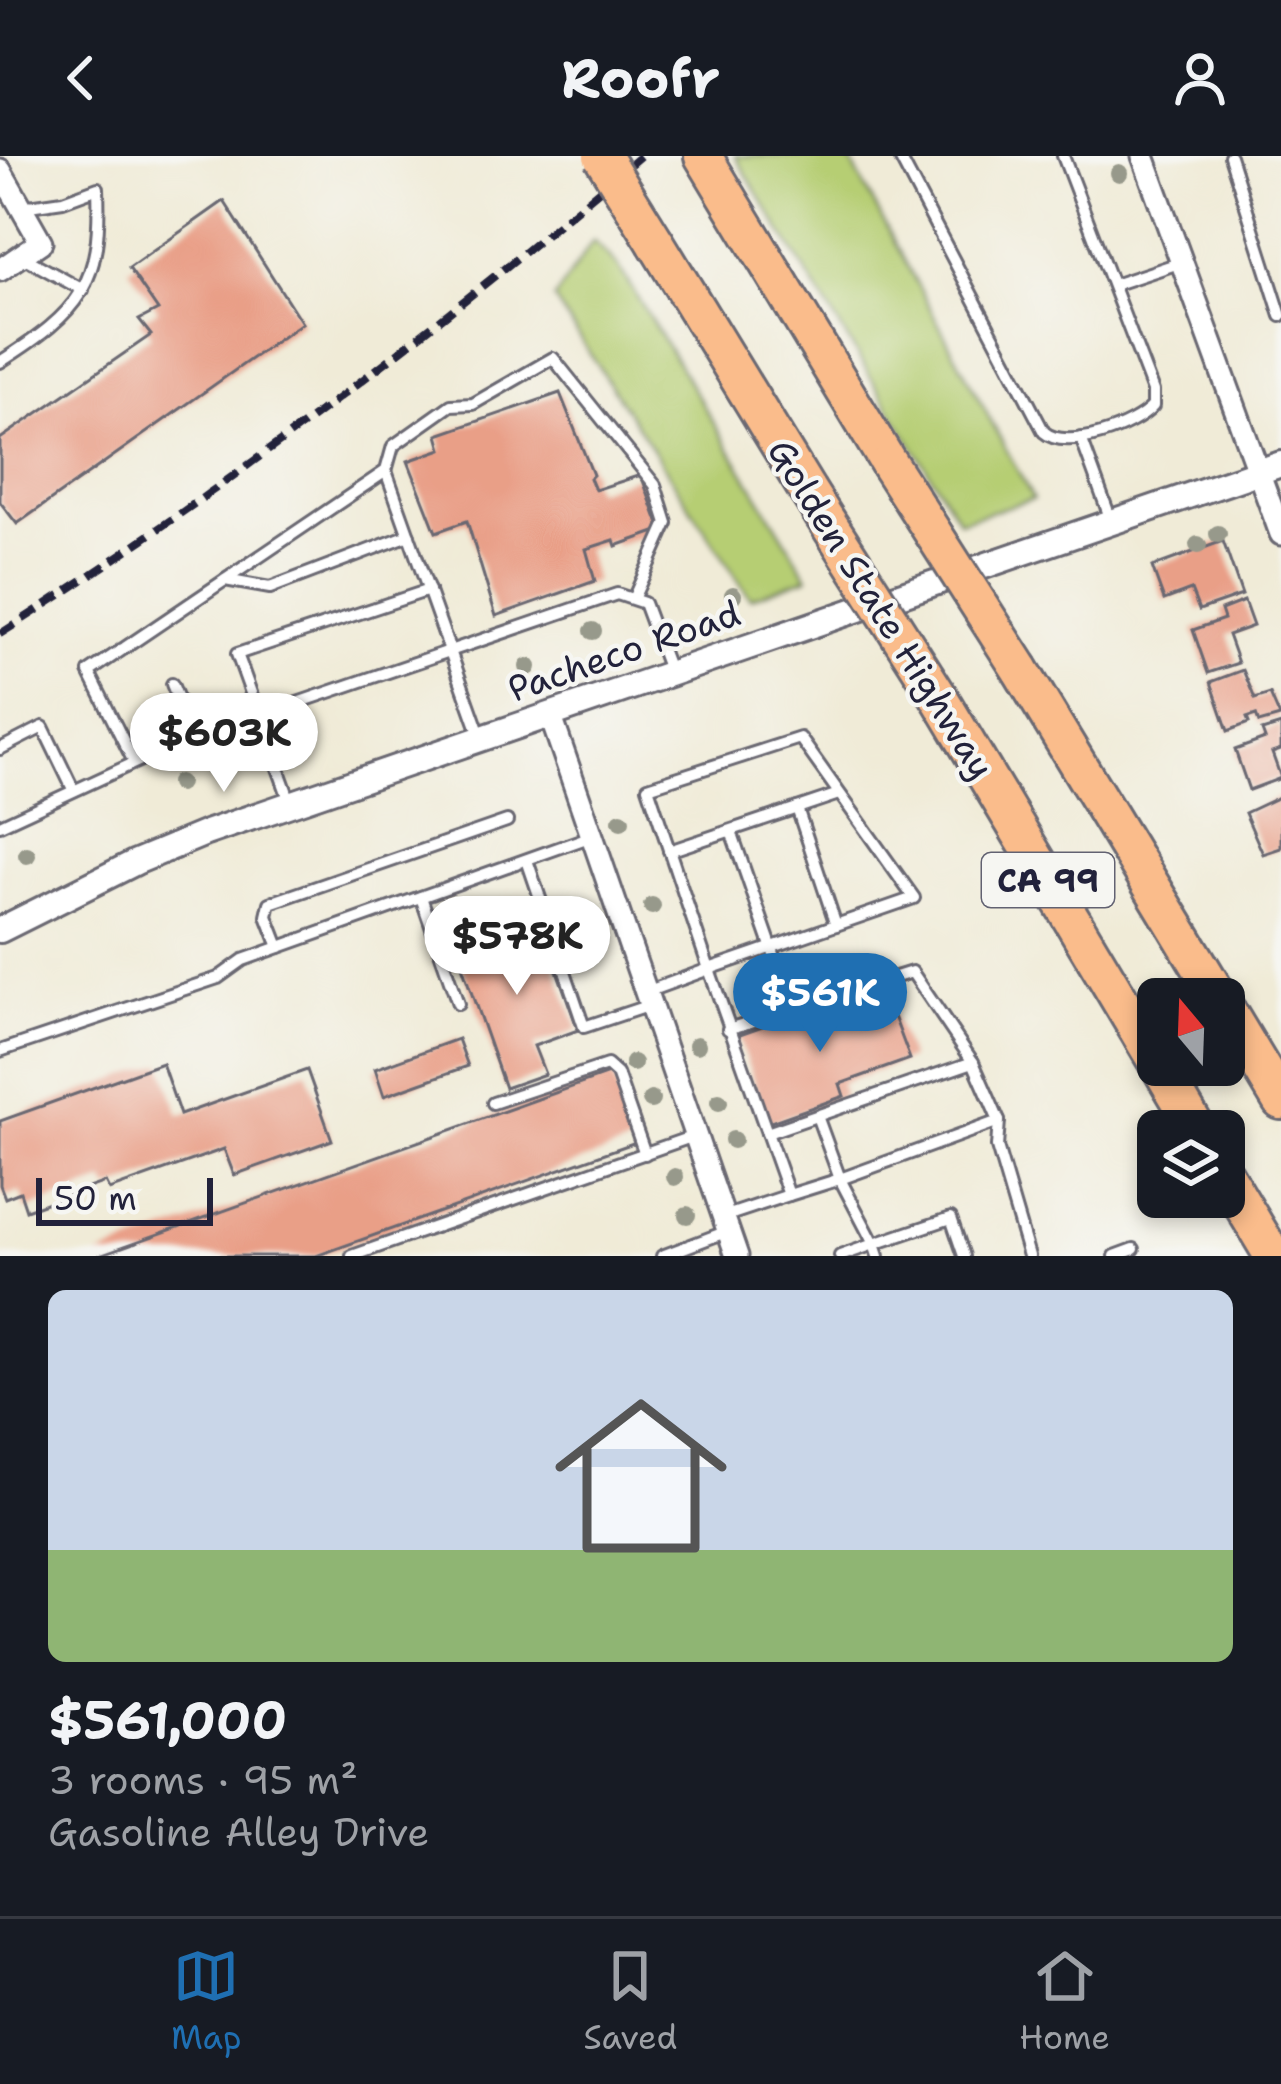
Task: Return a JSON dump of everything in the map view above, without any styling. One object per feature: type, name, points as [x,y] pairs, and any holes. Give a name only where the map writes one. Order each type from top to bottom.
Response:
[{"type":"highway","name":"Golden State Highway","points":[[602,156],[939,697],[1137,1029]]},
{"type":"highway","name":"CA 99","points":[[703,156],[1207,978]]},
{"type":"highway","name":"CA 99","points":[[1245,1041],[1281,1101]]},
{"type":"highway","points":[[1245,1209],[1273,1256]]},
{"type":"street","points":[[1143,156],[1182,262],[1270,468],[1281,534]]},
{"type":"street","points":[[0,170],[41,242],[0,270]]},
{"type":"street","name":"Pacheco Road","points":[[0,930],[153,855],[291,804],[1270,468]]},
{"type":"street","points":[[550,714],[736,1256]]},
{"type":"lane","points":[[899,156],[1044,432],[1054,441],[1082,438],[1143,417],[1154,406],[1153,391],[1063,156]]},
{"type":"lane","points":[[1230,156],[1281,316]]},
{"type":"lane","points":[[0,362],[73,308],[92,275],[98,237],[98,188],[63,201],[22,207]]},
{"type":"lane","points":[[21,256],[83,290]]},
{"type":"lane","points":[[1113,285],[1182,262]]},
{"type":"lane","points":[[481,738],[386,471],[393,446],[451,405],[473,404],[553,358],[655,484],[667,523],[634,597]]},
{"type":"lane","points":[[1082,438],[1111,522]]},
{"type":"lane","points":[[134,762],[89,672],[386,471]]},
{"type":"lane","points":[[225,580],[270,587],[409,535]]},
{"type":"lane","points":[[291,804],[237,654],[429,590]]},
{"type":"lane","points":[[1,821],[194,738],[617,594],[644,603],[670,673]]},
{"type":"lane","points":[[172,684],[194,738]]},
{"type":"lane","points":[[0,749],[43,727],[73,789]]},
{"type":"lane","points":[[527,860],[584,1027],[709,969],[914,898],[800,738],[648,787],[670,851],[709,969],[728,1029],[789,1195]]},
{"type":"lane","points":[[670,851],[839,794]]},
{"type":"lane","points":[[797,808],[836,925]]},
{"type":"lane","points":[[279,947],[266,916],[270,903],[508,821]]},
{"type":"lane","points":[[730,831],[794,1009]]},
{"type":"lane","points":[[0,1051],[218,978],[243,960],[592,836]]},
{"type":"lane","points":[[421,897],[458,1004]]},
{"type":"lane","points":[[728,1029],[912,972],[973,1062],[999,1121],[997,1147],[1028,1256]]},
{"type":"lane","points":[[767,1133],[973,1062]]},
{"type":"lane","points":[[493,1103],[608,1065],[617,1074],[645,1154]]},
{"type":"lane","points":[[817,1116],[840,1179],[876,1250]]},
{"type":"lane","points":[[662,1256],[789,1195],[999,1121]]},
{"type":"lane","points":[[352,1256],[695,1136]]},
{"type":"lane","points":[[840,1256],[876,1250],[950,1218],[964,1256]]},
{"type":"lane","points":[[1115,1256],[1134,1250]]},
{"type":"green space","points":[[735,156],[848,156],[1033,499],[959,521]]},
{"type":"green space","points":[[593,241],[618,266],[808,577],[750,598],[554,299]]},
{"type":"building","points":[[224,201],[302,323],[17,524],[0,502],[0,439],[151,335],[139,320],[158,310],[129,268]]},
{"type":"building","points":[[560,393],[595,490],[641,475],[661,530],[616,546],[614,540],[586,549],[595,581],[496,616],[467,521],[436,532],[408,461],[442,449],[438,435]]},
{"type":"building","points":[[1223,541],[1242,595],[1199,610],[1191,590],[1164,600],[1152,567]]},
{"type":"building","points":[[1244,601],[1253,626],[1228,635],[1238,663],[1208,673],[1193,630],[1224,619],[1221,610]]},
{"type":"building","points":[[1243,670],[1255,699],[1270,694],[1280,717],[1259,723],[1256,715],[1228,731],[1211,682]]},
{"type":"building","points":[[1281,725],[1281,750],[1272,753],[1281,778],[1249,790],[1235,750],[1265,739],[1262,731]]},
{"type":"building","points":[[1281,796],[1281,848],[1263,854],[1245,813]]},
{"type":"building","points":[[539,920],[578,1030],[534,1046],[545,1074],[505,1088],[456,949]]},
{"type":"building","points":[[886,995],[910,1059],[840,1084],[844,1096],[768,1123],[737,1035],[813,1008],[817,1019]]},
{"type":"building","points":[[458,1039],[468,1066],[384,1096],[375,1069]]},
{"type":"building","points":[[162,1063],[180,1115],[307,1070],[332,1140],[234,1175],[224,1149],[109,1190],[105,1182],[26,1210],[20,1192],[5,1198],[0,1185],[0,1121]]},
{"type":"building","points":[[611,1073],[636,1142],[316,1256],[97,1256]]},
{"type":"railway","points":[[0,634],[166,523],[328,406],[640,156]]}]
